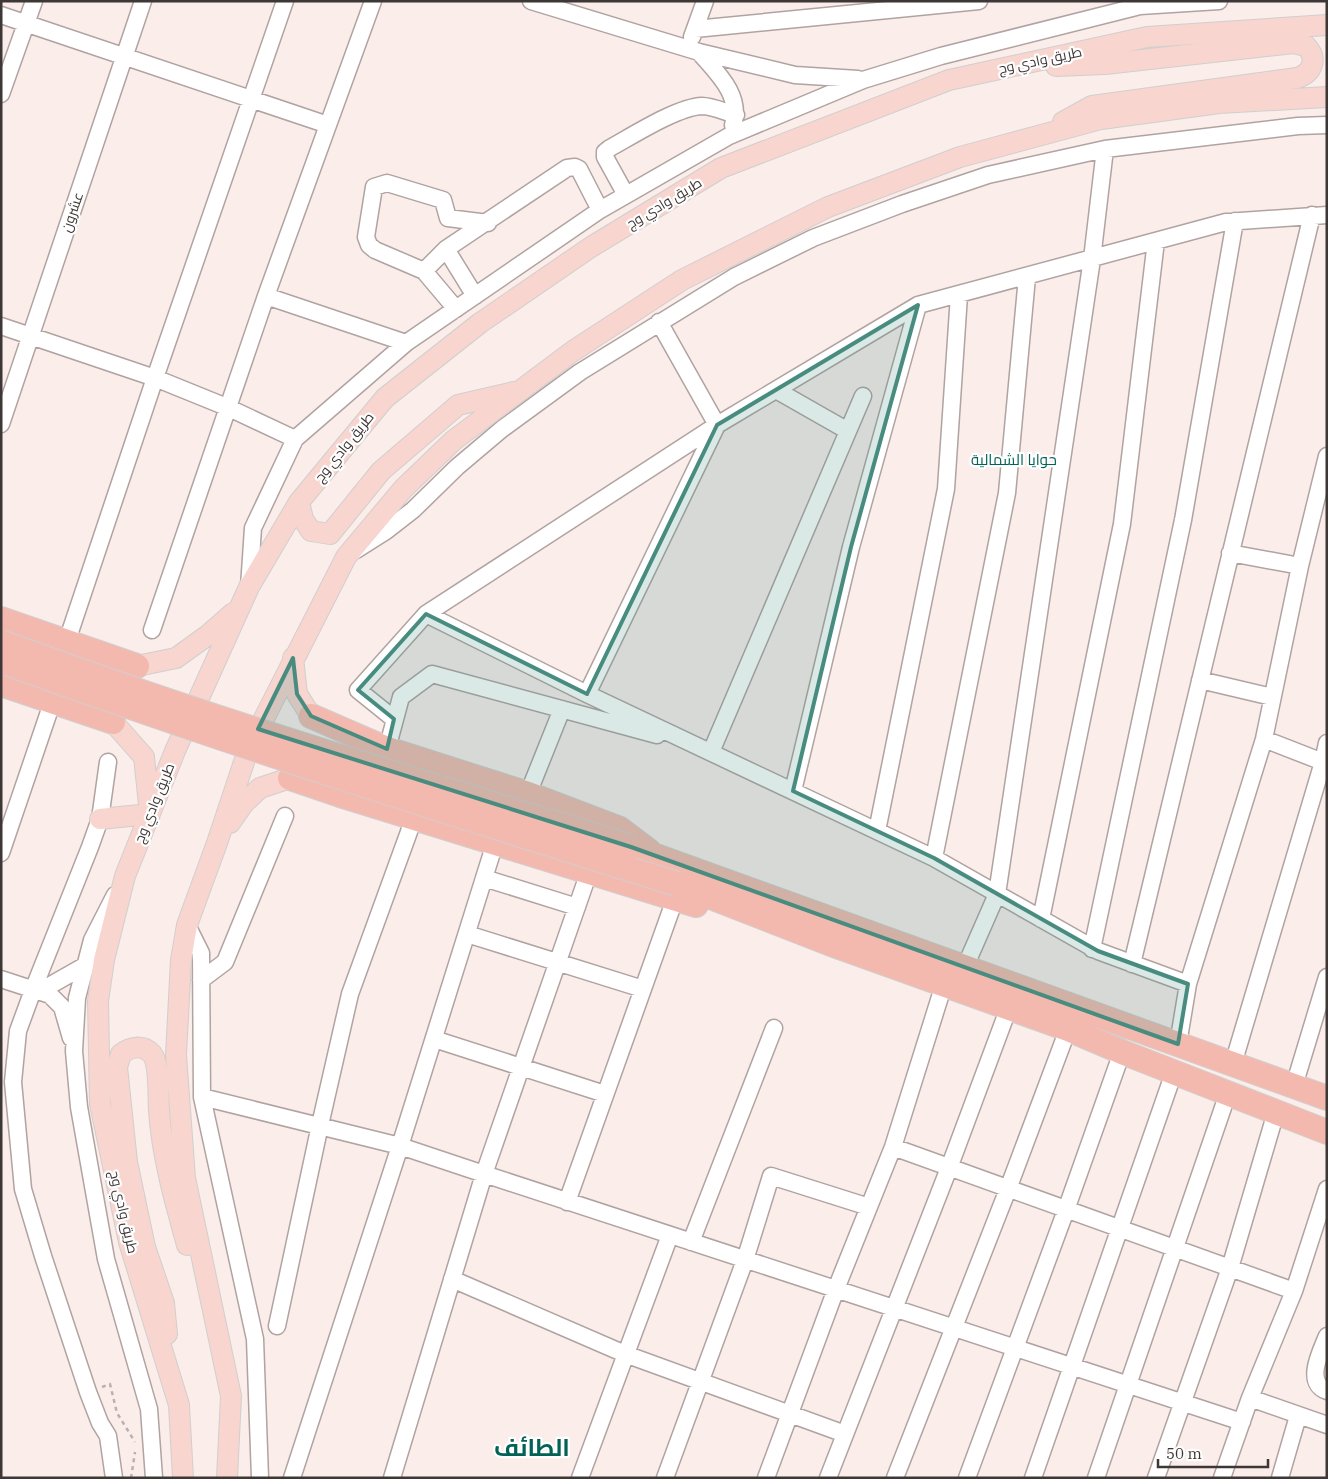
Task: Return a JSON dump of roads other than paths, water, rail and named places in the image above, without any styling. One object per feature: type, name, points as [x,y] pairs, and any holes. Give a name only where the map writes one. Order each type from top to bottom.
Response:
[{"type":"highway","points":[[1,619],[138,666]]},
{"type":"highway","points":[[1,642],[64,665],[287,739],[630,847],[1327,1098]]},
{"type":"highway","points":[[1,661],[128,707],[832,944],[1068,1029],[1327,1132]]},
{"type":"highway","points":[[1,684],[112,722]]},
{"type":"highway","points":[[311,716],[387,749],[528,794],[620,828],[657,857]]},
{"type":"highway","points":[[290,778],[589,872],[676,892]]},
{"type":"main road","name":"طريق وادي وج","points":[[183,1478],[179,1405],[129,1242],[100,1104],[98,1002],[104,960],[125,876],[175,751],[249,588],[300,502],[385,398],[480,323],[591,247],[721,168],[949,80],[1147,37],[1327,25]]},
{"type":"main road","points":[[1006,67],[1105,64],[1294,43],[1306,46],[1312,56],[1311,68],[1303,76],[1092,106],[1035,137]]},
{"type":"main road","points":[[228,1478],[231,1396],[185,1178],[176,1055],[181,960],[187,925],[248,750],[293,658],[346,557],[403,489],[454,440],[573,351],[682,280],[828,207],[960,157],[1101,119],[1219,103],[1327,97]]},
{"type":"main road","points":[[300,502],[303,519],[312,530],[330,534],[381,471],[458,405],[521,390]]},
{"type":"main road","points":[[138,666],[176,658],[208,635],[240,606]]},
{"type":"main road","points":[[293,658],[297,694],[311,716]]},
{"type":"main road","points":[[100,819],[150,814],[144,757],[112,722]]},
{"type":"main road","points":[[217,843],[244,803],[260,788],[290,778]]},
{"type":"main road","points":[[173,1386],[164,1303],[145,1247],[127,1162],[117,1067],[122,1054],[126,1050],[140,1047],[146,1050],[155,1060],[160,1116],[172,1194],[188,1248],[207,1280]]},
{"type":"street","points":[[1,94],[34,1]]},
{"type":"street","name":"عشرون","points":[[1,424],[143,1]]},
{"type":"street","points":[[67,641],[285,1]]},
{"type":"street","points":[[152,630],[266,296],[372,1]]},
{"type":"street","points":[[531,1],[693,50],[795,75],[863,80]]},
{"type":"street","points":[[705,1],[695,29],[693,50],[727,86],[734,102],[736,115],[729,136]]},
{"type":"street","points":[[695,29],[885,6],[978,1]]},
{"type":"street","points":[[249,588],[253,528],[295,439],[406,343],[600,210],[729,136],[863,80],[941,56],[1139,4],[1220,1]]},
{"type":"street","points":[[1,15],[328,125]]},
{"type":"street","points":[[626,195],[605,157],[605,152],[610,148],[678,111],[693,107],[704,106],[736,115]]},
{"type":"street","points":[[346,557],[386,531],[413,510],[457,467],[502,429],[580,372],[734,277],[813,238],[893,207],[988,175],[1105,149],[1298,126],[1327,125]]},
{"type":"street","points":[[965,967],[997,894],[1092,259],[1105,149]]},
{"type":"street","points":[[424,272],[446,249],[488,223],[568,168],[575,167],[579,170],[600,210]]},
{"type":"street","points":[[456,309],[424,272],[375,250],[369,245],[366,237],[374,187],[386,183],[434,197],[443,200],[448,218],[488,223]]},
{"type":"street","points":[[394,720],[358,690],[426,614],[717,425],[918,305],[1226,222],[1320,215],[1230,553],[1132,964]]},
{"type":"street","points":[[1092,948],[1183,520],[1235,221]]},
{"type":"street","points":[[1041,919],[1122,524],[1156,242]]},
{"type":"street","points":[[446,249],[475,296]]},
{"type":"street","points":[[934,858],[1007,493],[1027,277]]},
{"type":"street","points":[[877,831],[946,489],[959,295]]},
{"type":"street","points":[[266,296],[406,343]]},
{"type":"street","points":[[793,791],[851,547],[918,305]]},
{"type":"street","points":[[659,322],[717,425]]},
{"type":"street","points":[[1,326],[155,378],[229,408],[295,439]]},
{"type":"street","points":[[776,390],[848,431]]},
{"type":"street","points":[[706,750],[863,396]]},
{"type":"street","points":[[587,694],[717,425]]},
{"type":"street","points":[[1178,1044],[1188,984],[1264,739],[1300,566],[1327,456]]},
{"type":"street","points":[[1230,553],[1300,566]]},
{"type":"street","points":[[426,614],[587,694],[934,858],[1092,948],[1188,984]]},
{"type":"street","points":[[387,749],[401,697],[432,674],[706,750]]},
{"type":"street","points":[[1200,680],[1272,697]]},
{"type":"street","points":[[1,853],[52,703]]},
{"type":"street","points":[[528,794],[562,710]]},
{"type":"street","points":[[1264,739],[1323,762]]},
{"type":"street","points":[[1233,1064],[1323,762],[1327,743]]},
{"type":"street","points":[[108,762],[100,819],[18,1030],[13,1082],[23,1188],[42,1256],[88,1392],[100,1423],[108,1436],[114,1478]]},
{"type":"street","points":[[202,980],[225,962],[285,816]]},
{"type":"street","points":[[276,1326],[350,994],[414,818]]},
{"type":"street","points":[[292,1478],[400,1146],[495,843]]},
{"type":"street","points":[[392,1478],[484,1174],[589,872]]},
{"type":"street","points":[[125,876],[92,940],[77,998],[74,1051],[79,1107],[106,1259],[149,1409],[154,1478]]},
{"type":"street","points":[[484,878],[577,907]]},
{"type":"street","points":[[567,1202],[676,892]]},
{"type":"street","points":[[187,925],[201,952],[202,1097],[255,1339],[260,1478]]},
{"type":"street","points":[[467,934],[643,989]]},
{"type":"street","points":[[32,990],[49,986],[86,965]]},
{"type":"street","points":[[1294,1086],[1327,977]]},
{"type":"street","points":[[1,979],[50,995],[62,1007],[74,1051]]},
{"type":"street","points":[[766,1478],[836,1289],[893,1147],[944,984]]},
{"type":"street","points":[[828,1478],[949,1168],[1009,1007]]},
{"type":"street","points":[[691,1242],[774,1028]]},
{"type":"street","points":[[894,1478],[1008,1189],[1068,1029]]},
{"type":"street","points":[[434,1039],[605,1094]]},
{"type":"street","points":[[967,1478],[1122,1052]]},
{"type":"street","points":[[1033,1478],[1174,1072]]},
{"type":"street","points":[[1096,1478],[1228,1093]]},
{"type":"street","points":[[202,1097],[400,1146],[1242,1422]]},
{"type":"street","points":[[1156,1478],[1230,1268],[1276,1112]]},
{"type":"street","points":[[893,1147],[1294,1291]]},
{"type":"street","points":[[665,1478],[745,1260],[772,1176],[869,1207]]},
{"type":"street","points":[[1222,1478],[1250,1398],[1294,1291],[1327,1189]]},
{"type":"street","points":[[580,1478],[670,1235]]},
{"type":"street","points":[[452,1279],[625,1354],[845,1434]]},
{"type":"street","points":[[1327,1336],[1314,1371],[1316,1381],[1321,1389],[1327,1391]]},
{"type":"street","points":[[1250,1398],[1327,1426]]},
{"type":"street","points":[[1280,1478],[1298,1416]]},
{"type":"district","name":"حوايا الشمالية","points":[[1014,460]]},
{"type":"district","name":"الطائف","points":[[532,1448]]}]
